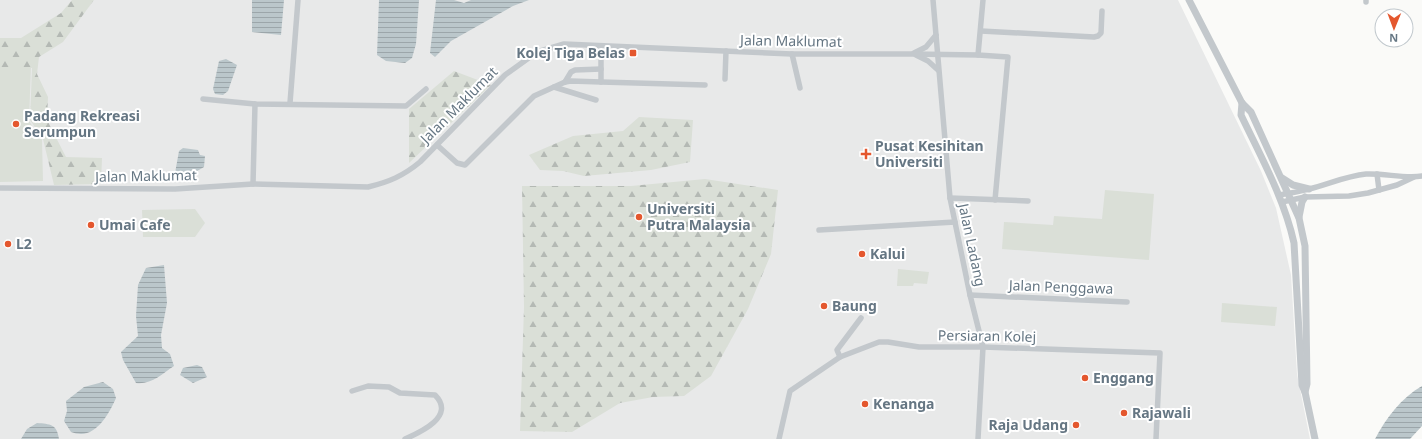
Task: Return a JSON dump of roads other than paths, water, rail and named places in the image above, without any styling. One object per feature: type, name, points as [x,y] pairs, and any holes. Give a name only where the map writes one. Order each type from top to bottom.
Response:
[{"type":"street","points":[[290,103],[298,0]]},
{"type":"street","name":"Jalan Ladang","points":[[933,0],[950,198],[970,295],[983,346],[978,439]]},
{"type":"street","points":[[978,55],[983,0]]},
{"type":"street","points":[[1189,0],[1242,103],[1251,112],[1299,218],[1305,246],[1307,376],[1305,392]]},
{"type":"street","points":[[981,31],[1094,37],[1101,33],[1102,11]]},
{"type":"street","points":[[912,54],[924,49],[936,35]]},
{"type":"street","name":"Jalan Maklumat","points":[[0,188],[174,189],[254,184],[368,187],[397,178],[407,173],[437,145],[505,75],[537,52],[564,44],[792,54],[937,54],[1008,57],[995,200]]},
{"type":"street","points":[[600,82],[601,46]]},
{"type":"street","points":[[725,79],[726,51]]},
{"type":"street","points":[[792,54],[800,88]]},
{"type":"street","points":[[912,54],[922,57],[938,70]]},
{"type":"street","points":[[565,82],[571,72],[575,70],[600,70]]},
{"type":"street","points":[[437,145],[457,163],[465,165],[534,96],[565,82],[705,85]]},
{"type":"street","points":[[554,87],[596,100]]},
{"type":"street","points":[[203,99],[255,104],[290,103],[406,106],[426,89]]},
{"type":"street","points":[[1242,103],[1241,115],[1280,198],[1294,243],[1302,385],[1305,392],[1315,439]]},
{"type":"street","points":[[254,184],[255,104]]},
{"type":"street","points":[[1280,198],[1347,177],[1376,174],[1414,177],[1422,176]]},
{"type":"street","points":[[1376,174],[1379,190]]},
{"type":"street","points":[[1290,196],[1349,196],[1368,193],[1397,185],[1414,177]]},
{"type":"street","points":[[1282,178],[1293,185],[1309,189]]},
{"type":"street","points":[[1299,218],[1299,212],[1305,197]]},
{"type":"street","points":[[950,198],[1028,201]]},
{"type":"street","points":[[819,230],[955,222]]},
{"type":"street","name":"Jalan Penggawa","points":[[970,295],[1127,302]]},
{"type":"street","points":[[840,357],[837,350],[861,318]]},
{"type":"street","name":"Persiaran Kolej","points":[[779,439],[790,391],[840,357],[879,342],[888,342],[919,347],[983,346],[1160,353],[1156,439]]},
{"type":"street","points":[[352,391],[368,386],[389,387],[400,393],[435,395],[441,401],[442,407],[439,416],[423,431],[405,439]]},
{"type":"place","name":"Kolej Tiga Belas","points":[[633,53]]},
{"type":"place","name":"Padang Rekreasi Serumpun","points":[[16,124]]},
{"type":"place","name":"Pusat Kesihitan Universiti","points":[[866,154]]},
{"type":"place","name":"Universiti Putra Malaysia","points":[[639,217]]},
{"type":"place","name":"Umai Cafe","points":[[91,225]]},
{"type":"place","name":"L2","points":[[8,244]]},
{"type":"place","name":"Kalui","points":[[862,254]]},
{"type":"place","name":"Baung","points":[[824,306]]},
{"type":"place","name":"Enggang","points":[[1085,378]]},
{"type":"place","name":"Kenanga","points":[[865,404]]},
{"type":"place","name":"Rajawali","points":[[1124,413]]},
{"type":"place","name":"Raja Udang","points":[[1076,425]]}]
